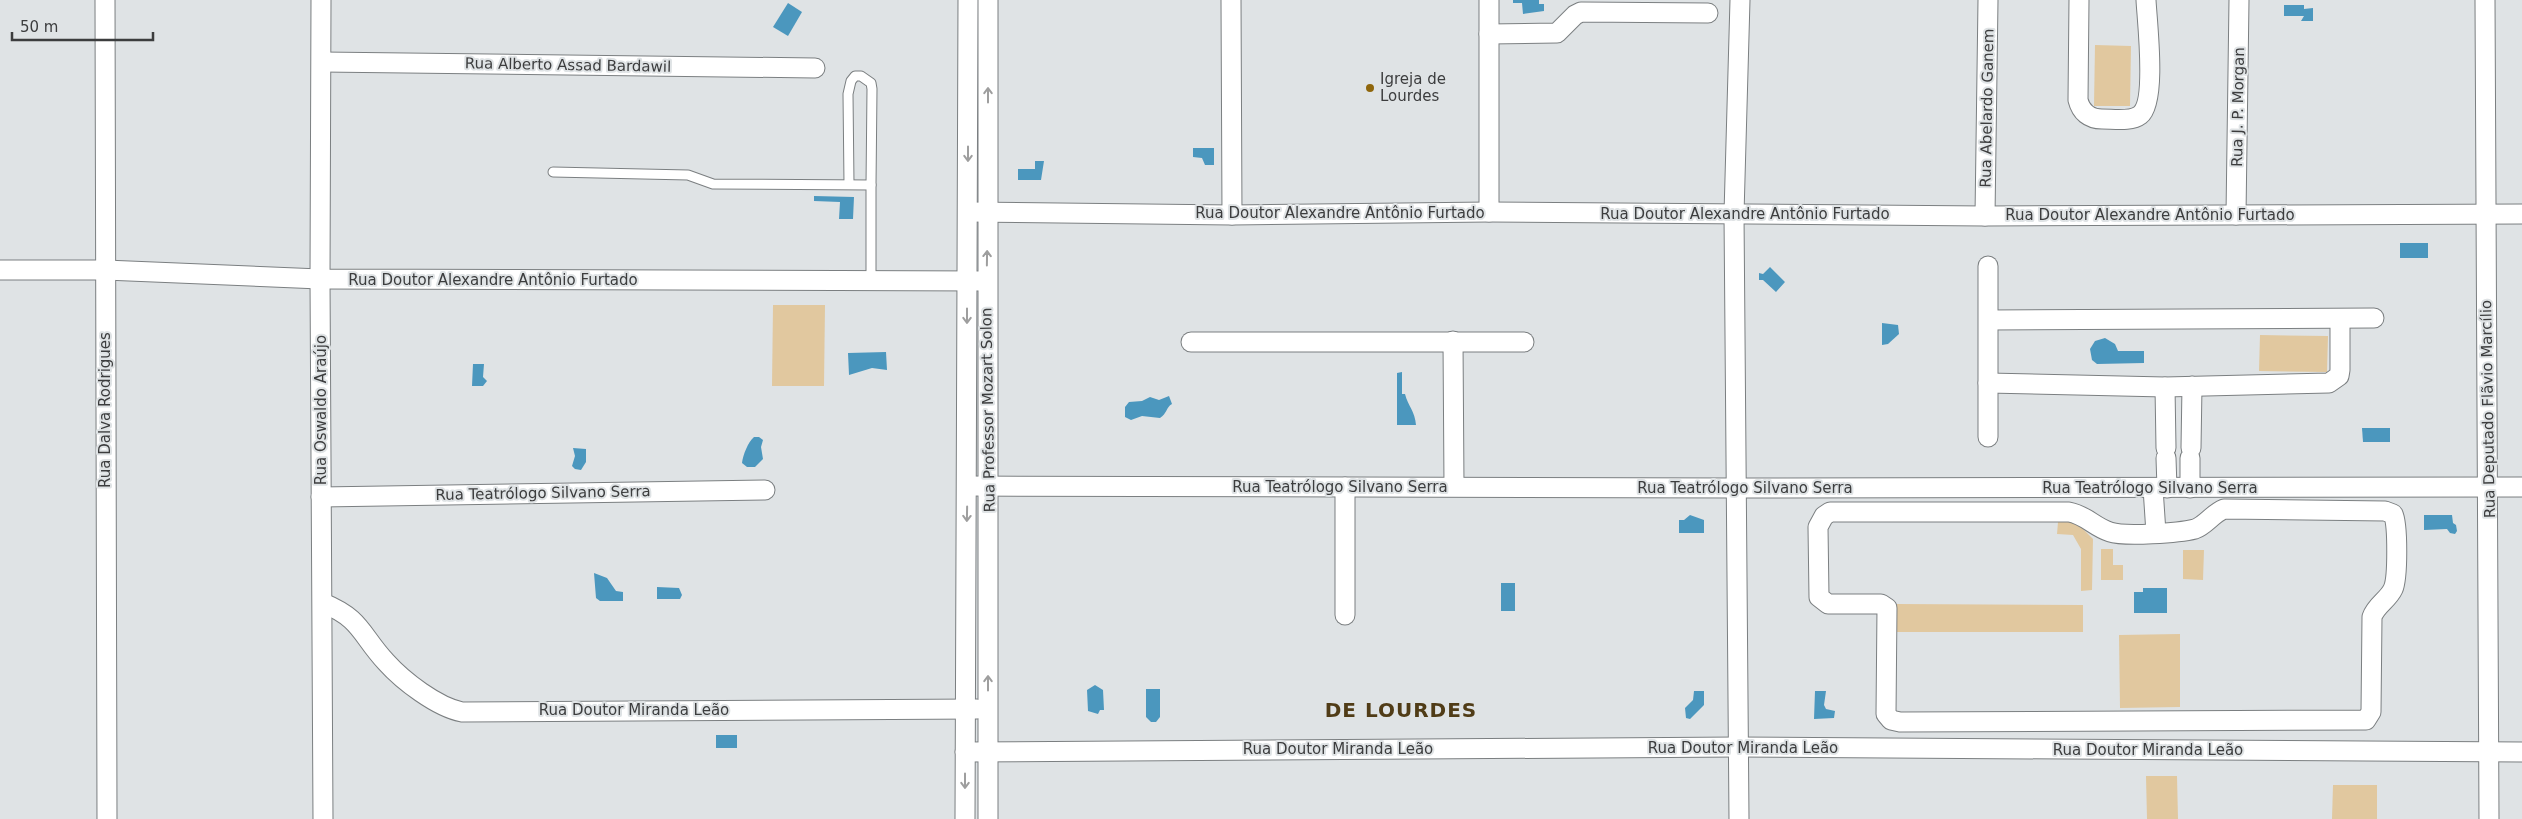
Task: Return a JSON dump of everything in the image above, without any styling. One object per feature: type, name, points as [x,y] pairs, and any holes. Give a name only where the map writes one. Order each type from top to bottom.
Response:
[{"type":"street","name":"Rua Dalva Rodrigues","points":[[105,0],[107,819]]},
{"type":"street","name":"Rua Oswaldo Araújo","points":[[321,0],[320,280],[324,819]]},
{"type":"street","name":"Rua Professor Mozart Solon","points":[[965,819],[964,709],[968,486],[968,0]]},
{"type":"street","name":"Rua Professor Mozart Solon","points":[[988,0],[988,212],[986,281],[989,486],[988,819]]},
{"type":"street","points":[[1231,0],[1232,215]]},
{"type":"street","points":[[1489,212],[1490,0]]},
{"type":"street","points":[[1739,819],[1738,488],[1734,214],[1740,0]]},
{"type":"street","name":"Rua Abelardo Ganem","points":[[1985,216],[1988,0]]},
{"type":"street","points":[[2079,0],[2078,100],[2080,109],[2096,119],[2132,119],[2141,114],[2146,106],[2149,53],[2146,0]]},
{"type":"street","name":"Rua J. P. Morgan","points":[[2236,215],[2240,0]]},
{"type":"street","name":"Rua Deputado Flãvio Marcílio","points":[[2485,0],[2489,487],[2489,819]]},
{"type":"street","points":[[1489,34],[1557,33],[1575,14],[1581,12],[1708,13]]},
{"type":"street","name":"Rua Alberto Assad Bardawil","points":[[322,62],[815,68]]},
{"type":"street","name":"Rua Doutor Alexandre Antônio Furtado","points":[[968,212],[1232,215],[1489,212],[1985,216],[2522,214]]},
{"type":"street","points":[[1988,266],[1988,437]]},
{"type":"street","name":"Rua Doutor Alexandre Antônio Furtado","points":[[0,270],[105,270],[320,280],[986,281]]},
{"type":"street","points":[[1988,383],[2164,387],[2328,383],[2339,376],[2340,318]]},
{"type":"street","points":[[1989,320],[2374,318]]},
{"type":"street","points":[[1453,341],[1454,486]]},
{"type":"street","points":[[1190,342],[1524,342]]},
{"type":"street","points":[[2190,488],[2192,386]]},
{"type":"street","points":[[2156,533],[2160,488],[2166,453],[2164,387]]},
{"type":"street","name":"Rua Teatrólogo Silvano Serra","points":[[968,486],[1738,488],[2522,487]]},
{"type":"street","points":[[1345,487],[1345,615]]},
{"type":"street","name":"Rua Teatrólogo Silvano Serra","points":[[321,497],[765,490]]},
{"type":"street","points":[[2224,510],[2385,511],[2393,514],[2396,579],[2391,592],[2377,606],[2372,617],[2371,712],[2369,718],[2366,720],[1900,722],[1891,720],[1886,714],[1886,607],[1881,604],[1828,604],[1819,597],[1818,527],[1824,516],[1830,512],[2069,512],[2084,516],[2101,528],[2116,534],[2156,533],[2195,528],[2215,513],[2224,510]]},
{"type":"street","name":"Rua Doutor Miranda Leão","points":[[323,603],[350,617],[386,662],[405,679],[441,704],[462,712],[988,709]]},
{"type":"street","name":"Rua Doutor Miranda Leão","points":[[965,752],[1738,747],[2522,752]]},
{"type":"lane","points":[[849,184],[848,94],[851,81],[855,76],[861,76],[871,83],[872,89],[871,280]]},
{"type":"lane","points":[[553,172],[688,175],[713,184],[871,185]]},
{"type":"shaded area","points":[[2095,45],[2131,46],[2130,106],[2094,106]]},
{"type":"shaded area","points":[[773,305],[825,305],[824,386],[772,386]]},
{"type":"shaded area","points":[[2260,335],[2328,336],[2327,372],[2259,371]]},
{"type":"shaded area","points":[[2058,522],[2076,522],[2093,539],[2092,590],[2081,591],[2081,549],[2073,535],[2057,534]]},
{"type":"shaded area","points":[[2101,549],[2113,549],[2113,565],[2123,565],[2123,580],[2101,580]]},
{"type":"shaded area","points":[[2183,550],[2204,550],[2203,580],[2183,579]]},
{"type":"shaded area","points":[[1896,604],[2083,605],[2083,632],[1896,632]]},
{"type":"shaded area","points":[[2180,634],[2180,707],[2120,708],[2119,635]]},
{"type":"shaded area","points":[[2146,776],[2177,776],[2178,819],[2147,819]]},
{"type":"shaded area","points":[[2333,785],[2377,785],[2377,819],[2332,819]]},
{"type":"water","points":[[1513,0],[1539,0],[1539,4],[1544,4],[1544,11],[1523,14],[1522,3],[1513,3]]},
{"type":"water","points":[[788,3],[802,12],[788,36],[773,27]]},
{"type":"water","points":[[2284,5],[2304,5],[2304,9],[2313,8],[2313,21],[2301,21],[2304,16],[2284,16]]},
{"type":"water","points":[[1193,148],[1214,148],[1214,165],[1205,165],[1202,158],[1193,157]]},
{"type":"water","points":[[1035,161],[1044,161],[1041,180],[1018,180],[1018,169],[1035,169]]},
{"type":"water","points":[[814,196],[854,197],[853,219],[839,219],[840,202],[814,201]]},
{"type":"water","points":[[2400,243],[2428,243],[2428,258],[2400,258]]},
{"type":"water","points":[[1770,267],[1785,282],[1776,292],[1763,280],[1759,280],[1759,273],[1763,274]]},
{"type":"water","points":[[1882,323],[1898,325],[1899,334],[1888,344],[1882,345]]},
{"type":"water","points":[[2105,338],[2115,344],[2118,351],[2144,351],[2144,363],[2097,364],[2092,360],[2090,349],[2095,341]]},
{"type":"water","points":[[886,352],[887,370],[872,368],[849,375],[848,353]]},
{"type":"water","points":[[473,364],[484,364],[483,377],[487,381],[483,386],[472,386]]},
{"type":"water","points":[[1402,372],[1402,394],[1405,394],[1416,425],[1397,425],[1397,373]]},
{"type":"water","points":[[1169,396],[1172,404],[1160,418],[1142,416],[1131,420],[1125,417],[1125,407],[1129,402],[1142,401],[1150,397],[1159,400]]},
{"type":"water","points":[[2362,428],[2390,428],[2390,442],[2363,442]]},
{"type":"water","points":[[754,437],[759,437],[763,440],[761,447],[763,459],[755,467],[747,467],[742,463],[748,445]]},
{"type":"water","points":[[573,448],[586,449],[586,462],[581,470],[575,469],[572,466],[575,456]]},
{"type":"water","points":[[1690,515],[1704,520],[1704,533],[1679,533],[1679,520],[1684,520]]},
{"type":"water","points":[[2424,515],[2452,515],[2457,531],[2455,534],[2450,533],[2447,529],[2424,530]]},
{"type":"water","points":[[594,573],[607,578],[616,591],[623,592],[623,601],[600,601],[596,598]]},
{"type":"water","points":[[1501,583],[1515,583],[1515,611],[1501,611]]},
{"type":"water","points":[[657,587],[679,588],[682,595],[680,599],[657,599]]},
{"type":"water","points":[[2143,588],[2167,588],[2167,613],[2134,613],[2134,592],[2143,592]]},
{"type":"water","points":[[1095,685],[1103,690],[1104,710],[1100,710],[1098,714],[1088,711],[1087,690]]},
{"type":"water","points":[[1146,689],[1160,689],[1160,717],[1156,722],[1151,722],[1146,717]]},
{"type":"water","points":[[1694,691],[1704,691],[1704,705],[1690,719],[1686,718],[1685,708],[1693,700]]},
{"type":"water","points":[[1815,691],[1826,691],[1824,705],[1826,709],[1835,711],[1834,718],[1814,719]]},
{"type":"water","points":[[716,735],[737,735],[737,748],[716,748]]},
{"type":"place","name":"Igreja de Lourdes","points":[[1370,88]]},
{"type":"district","name":"DE LOURDES","points":[[1401,710]]}]
